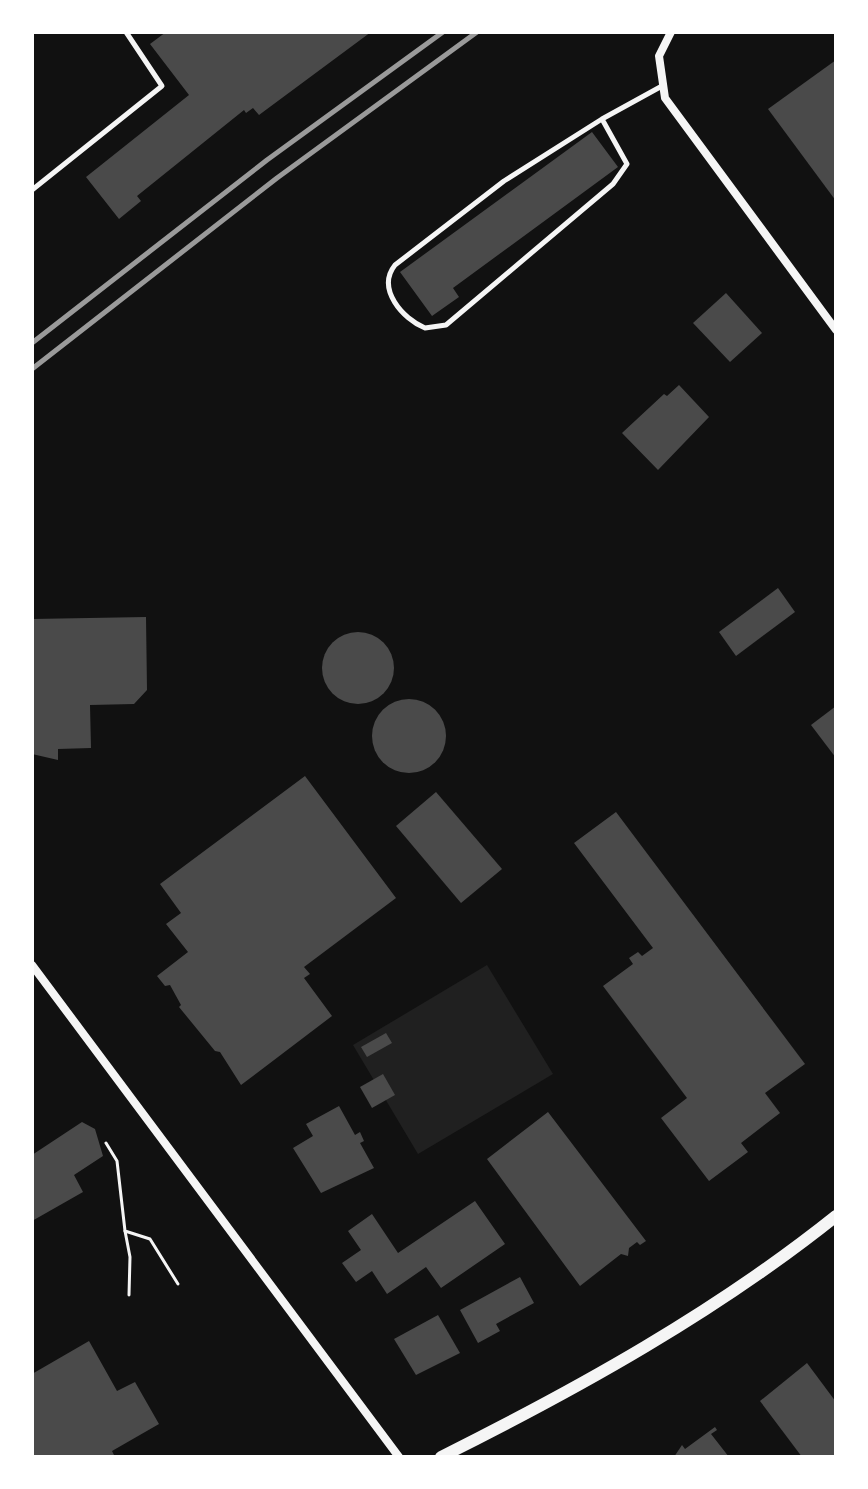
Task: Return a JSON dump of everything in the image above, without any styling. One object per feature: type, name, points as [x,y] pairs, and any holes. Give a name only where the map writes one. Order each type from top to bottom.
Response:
[{"type":"main road","points":[[441,1457],[531,1412],[657,1339],[785,1257],[836,1216]]},
{"type":"street","points":[[671,32],[659,56],[665,98],[836,330]]},
{"type":"street","points":[[32,965],[399,1457]]},
{"type":"lane","points":[[32,190],[162,86],[126,32]]},
{"type":"lane","points":[[602,119],[627,164],[613,184],[446,325],[425,328],[400,311],[389,286],[389,273],[395,265],[504,181],[602,119],[663,86]]},
{"type":"path","points":[[106,1143],[117,1161],[130,1257],[129,1295]]},
{"type":"path","points":[[125,1231],[150,1239],[178,1284]]},
{"type":"shaded area","points":[[487,965],[553,1074],[418,1154],[353,1045]]},
{"type":"building","points":[[166,32],[371,32],[259,115],[253,108],[246,113],[244,110],[137,196],[141,201],[119,219],[86,177],[189,95],[150,44]]},
{"type":"building","points":[[836,60],[836,201],[768,109]]},
{"type":"building","points":[[592,132],[618,167],[453,288],[459,297],[432,316],[400,272]]},
{"type":"building","points":[[726,293],[762,333],[730,362],[693,323]]},
{"type":"building","points":[[679,385],[709,417],[658,470],[622,433],[664,394],[667,396]]},
{"type":"building","points":[[778,588],[795,612],[736,656],[719,632]]},
{"type":"building","points":[[146,617],[147,690],[134,704],[90,705],[91,748],[58,749],[58,760],[32,754],[32,619]]},
{"type":"building","points":[[358,632],[378,638],[388,648],[394,668],[388,688],[378,698],[358,704],[338,698],[328,688],[322,668],[328,648],[338,638]]},
{"type":"building","points":[[409,699],[423,702],[435,710],[443,722],[446,736],[443,750],[435,762],[423,770],[409,773],[395,770],[383,762],[375,750],[372,736],[375,722],[383,710],[395,702]]},
{"type":"building","points":[[836,706],[836,758],[811,725]]},
{"type":"building","points":[[305,776],[396,898],[304,967],[310,974],[304,978],[332,1016],[241,1085],[220,1052],[215,1051],[179,1007],[181,1005],[170,985],[165,986],[157,976],[188,952],[166,924],[181,913],[160,884]]},
{"type":"building","points":[[436,792],[502,869],[461,903],[396,826]]},
{"type":"building","points":[[616,812],[805,1064],[765,1093],[780,1113],[741,1143],[748,1152],[709,1181],[661,1118],[687,1098],[603,986],[633,964],[629,958],[638,952],[642,956],[653,948],[574,843]]},
{"type":"building","points":[[386,1033],[392,1043],[367,1057],[361,1047]]},
{"type":"building","points":[[383,1074],[395,1095],[372,1108],[360,1087]]},
{"type":"building","points":[[339,1106],[355,1135],[360,1132],[364,1141],[360,1143],[374,1168],[321,1193],[293,1148],[313,1136],[306,1124]]},
{"type":"building","points":[[548,1112],[646,1241],[640,1245],[637,1242],[629,1248],[628,1256],[621,1254],[580,1286],[487,1159]]},
{"type":"building","points":[[82,1122],[95,1129],[103,1156],[74,1175],[83,1192],[32,1221],[32,1155]]},
{"type":"building","points":[[475,1201],[505,1244],[441,1288],[426,1267],[387,1294],[372,1271],[356,1282],[342,1263],[361,1250],[348,1231],[372,1214],[398,1253]]},
{"type":"building","points":[[520,1277],[534,1303],[496,1324],[500,1331],[478,1343],[460,1310]]},
{"type":"building","points":[[438,1315],[460,1353],[416,1375],[394,1339]]},
{"type":"building","points":[[89,1341],[117,1391],[135,1382],[159,1424],[112,1451],[115,1457],[32,1457],[32,1374]]},
{"type":"building","points":[[807,1363],[836,1402],[834,1457],[802,1457],[760,1401]]},
{"type":"building","points":[[715,1427],[717,1430],[711,1434],[729,1457],[674,1457],[682,1445],[685,1449]]},
{"type":"railway","points":[[32,343],[267,160],[443,32]]},
{"type":"railway","points":[[32,369],[277,178],[477,32]]}]
